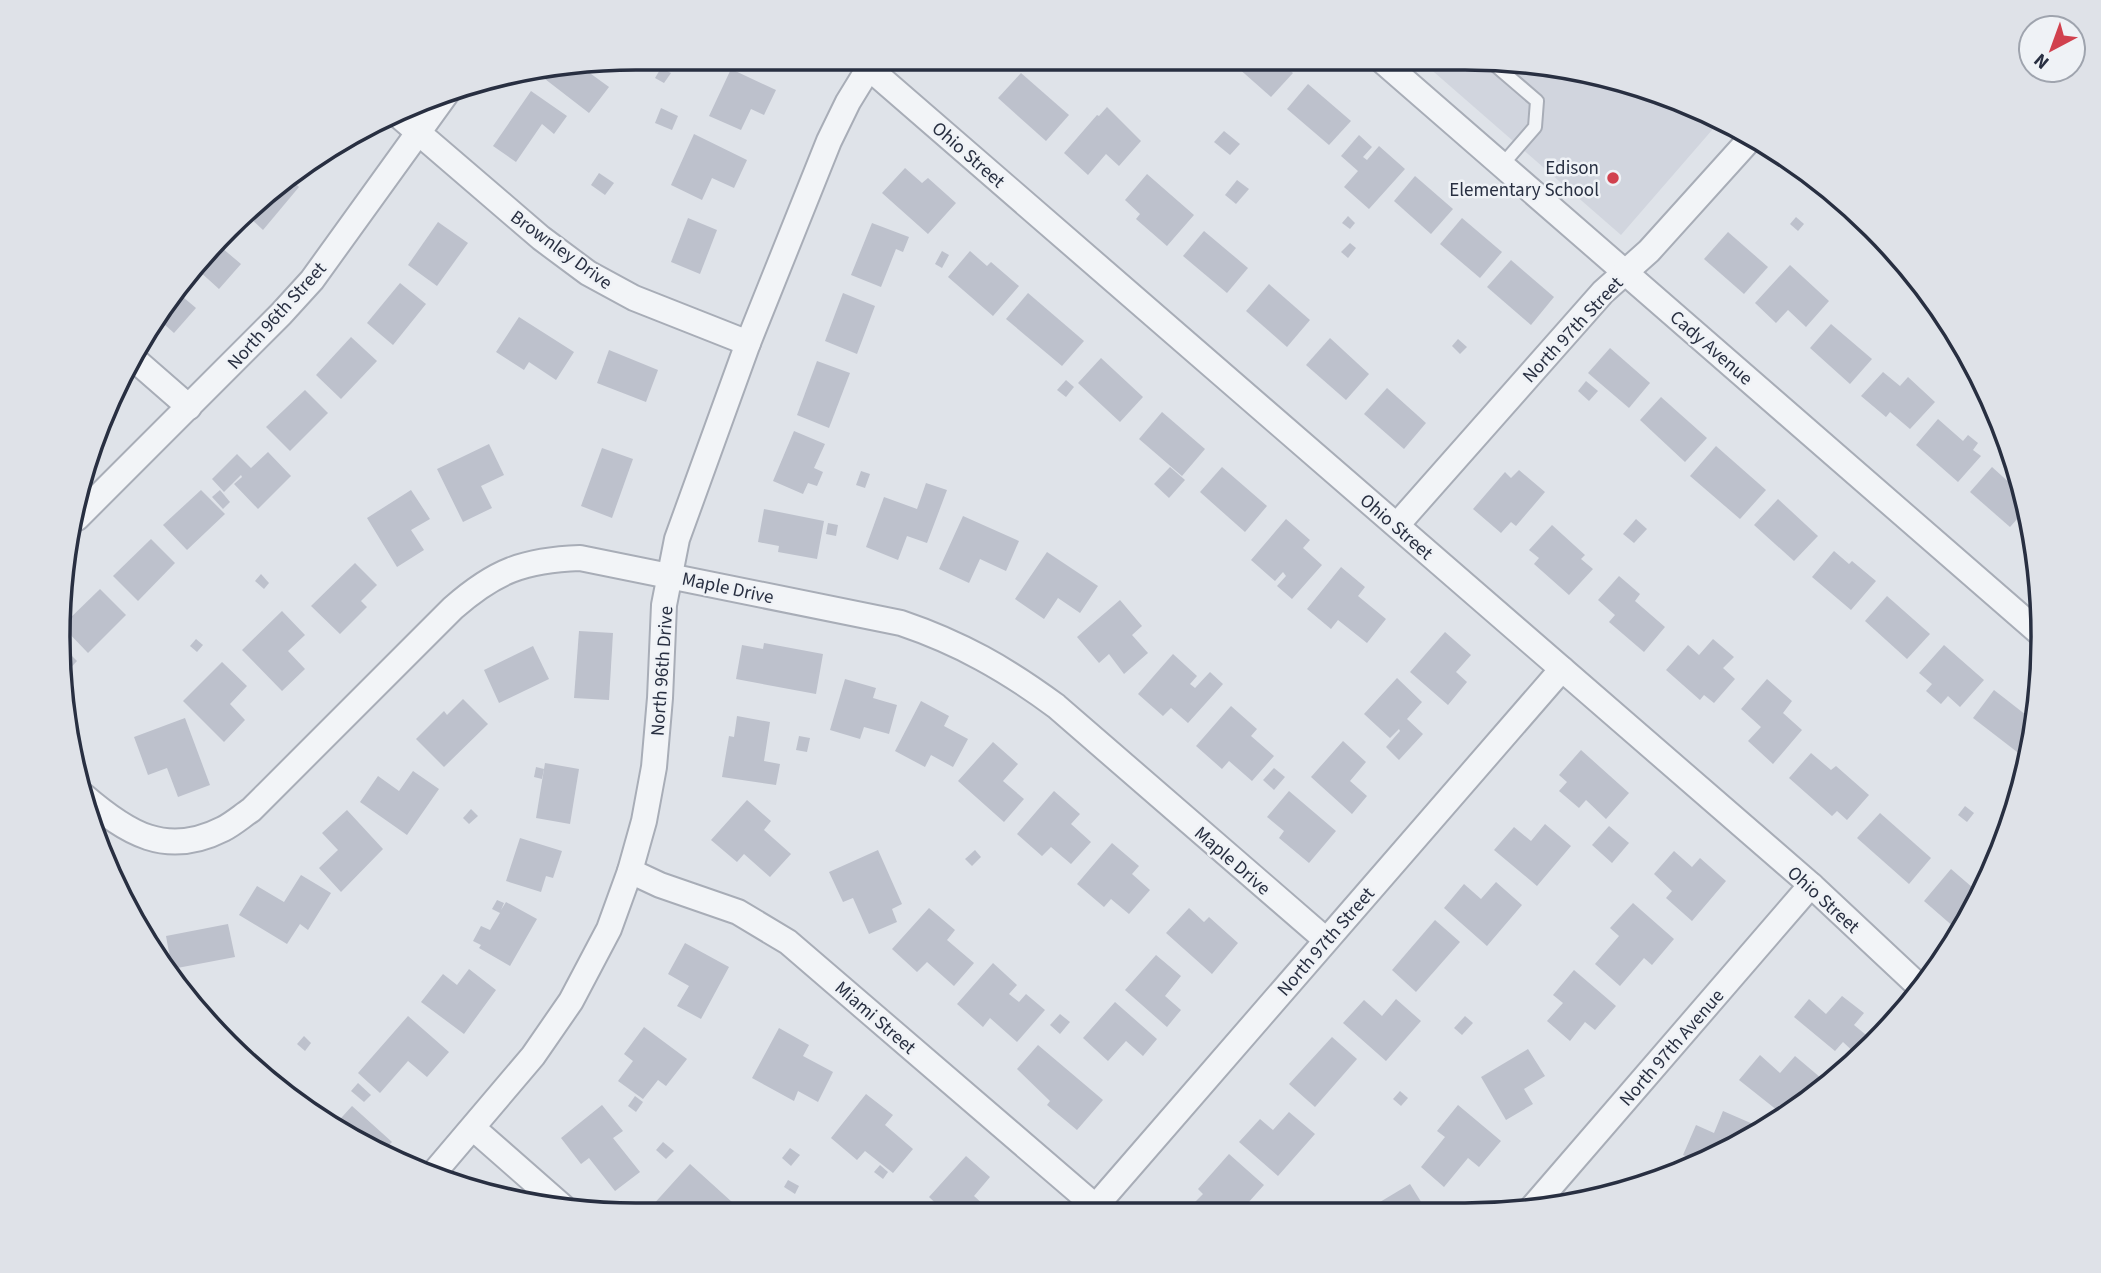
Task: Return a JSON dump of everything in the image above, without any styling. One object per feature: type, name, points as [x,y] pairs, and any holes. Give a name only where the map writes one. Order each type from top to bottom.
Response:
[{"type":"street","name":"North 96th Drive","points":[[439,1167],[533,1056],[571,1001],[609,929],[644,821],[654,767],[664,605],[677,539],[748,344],[829,141],[868,70]]},
{"type":"street","name":"Ohio Street","points":[[880,70],[1811,886],[1914,981]]},
{"type":"street","name":"Cady Avenue","points":[[1393,70],[2031,625]]},
{"type":"street","name":"North 96th Street","points":[[84,511],[312,280],[437,107]]},
{"type":"street","name":"Brownley Drive","points":[[404,120],[541,238],[588,273],[634,298],[748,344]]},
{"type":"street","name":"North 97th Street","points":[[1397,525],[1603,292],[1649,251],[1745,144]]},
{"type":"street","points":[[140,364],[189,407]]},
{"type":"street","name":"Maple Drive","points":[[96,807],[127,830],[166,841],[194,840],[224,829],[251,810],[471,592],[510,569],[547,559],[580,558],[901,623],[944,638],[985,658],[1056,706],[1326,940]]},
{"type":"street","name":"North 97th Street","points":[[1098,1203],[1562,669]]},
{"type":"street","name":"Miami Street","points":[[630,871],[660,885],[738,912],[788,942],[1084,1203]]},
{"type":"street","name":"North 97th Avenue","points":[[1541,1197],[1811,886]]},
{"type":"street","points":[[473,1128],[550,1196]]},
{"type":"lane","points":[[1502,71],[1537,101],[1535,127],[1502,165]]},
{"type":"shaded area","name":"Edison Elementary School","points":[[1432,70],[1502,71],[1575,81],[1647,100],[1714,128],[1621,235]]},
{"type":"building","points":[[660,70],[671,73],[664,83],[655,78]]},
{"type":"building","points":[[731,70],[776,90],[764,115],[751,109],[741,130],[709,116]]},
{"type":"building","points":[[1240,70],[1290,70],[1293,73],[1271,97]]},
{"type":"building","points":[[589,72],[609,87],[589,113],[545,79]]},
{"type":"building","points":[[1021,73],[1069,115],[1046,141],[998,98]]},
{"type":"building","points":[[1308,84],[1351,121],[1329,145],[1287,109]]},
{"type":"building","points":[[531,91],[567,116],[554,134],[542,124],[516,162],[493,146]]},
{"type":"building","points":[[1107,107],[1141,141],[1119,166],[1106,154],[1088,175],[1064,153]]},
{"type":"building","points":[[661,108],[678,116],[672,130],[655,123]]},
{"type":"building","points":[[1224,131],[1240,144],[1230,155],[1214,142]]},
{"type":"building","points":[[694,134],[747,160],[734,188],[712,178],[702,200],[671,185]]},
{"type":"building","points":[[1359,135],[1372,147],[1363,157],[1367,160],[1379,146],[1405,169],[1369,209],[1344,187],[1358,171],[1341,156]]},
{"type":"building","points":[[905,168],[922,183],[928,178],[956,203],[928,234],[882,193]]},
{"type":"building","points":[[599,173],[614,183],[605,195],[591,185]]},
{"type":"building","points":[[1147,174],[1194,215],[1167,246],[1136,219],[1140,214],[1125,200]]},
{"type":"building","points":[[1415,176],[1453,209],[1431,234],[1394,201]]},
{"type":"building","points":[[1237,180],[1249,189],[1236,204],[1225,195]]},
{"type":"building","points":[[296,184],[299,187],[263,230],[253,220]]},
{"type":"building","points":[[1348,216],[1355,223],[1350,229],[1342,223]]},
{"type":"building","points":[[1796,217],[1804,224],[1798,231],[1790,224]]},
{"type":"building","points":[[688,218],[717,230],[700,274],[671,262]]},
{"type":"building","points":[[1462,218],[1502,252],[1480,278],[1440,244]]},
{"type":"building","points":[[438,222],[468,243],[437,286],[408,265]]},
{"type":"building","points":[[872,223],[909,237],[903,252],[896,249],[881,287],[851,275]]},
{"type":"building","points":[[1204,231],[1248,268],[1227,293],[1183,256]]},
{"type":"building","points":[[1728,232],[1768,267],[1744,294],[1704,259]]},
{"type":"building","points":[[1350,243],[1356,248],[1348,258],[1341,252]]},
{"type":"building","points":[[224,249],[241,264],[219,289],[202,274]]},
{"type":"building","points":[[942,251],[949,255],[942,268],[935,264]]},
{"type":"building","points":[[970,251],[987,266],[991,262],[1019,286],[993,316],[948,277]]},
{"type":"building","points":[[1511,260],[1554,297],[1531,325],[1487,287]]},
{"type":"building","points":[[1790,265],[1829,301],[1806,327],[1788,310],[1776,323],[1755,303]]},
{"type":"building","points":[[400,283],[426,304],[393,345],[367,323]]},
{"type":"building","points":[[1269,284],[1310,320],[1287,347],[1246,311]]},
{"type":"building","points":[[843,293],[875,306],[857,354],[825,341]]},
{"type":"building","points":[[1028,293],[1084,341],[1062,366],[1006,319]]},
{"type":"building","points":[[183,297],[196,308],[174,333],[164,324]]},
{"type":"building","points":[[519,317],[574,352],[556,380],[529,362],[524,370],[496,352]]},
{"type":"building","points":[[1831,324],[1872,359],[1850,384],[1810,348]]},
{"type":"building","points":[[351,337],[377,361],[341,399],[316,375]]},
{"type":"building","points":[[1330,338],[1369,374],[1346,400],[1306,365]]},
{"type":"building","points":[[1458,339],[1467,347],[1460,354],[1452,346]]},
{"type":"building","points":[[1610,348],[1650,383],[1629,408],[1588,373]]},
{"type":"building","points":[[609,350],[658,370],[646,402],[597,383]]},
{"type":"building","points":[[1101,358],[1143,397],[1120,422],[1078,383]]},
{"type":"building","points":[[817,361],[850,373],[829,428],[797,415]]},
{"type":"building","points":[[1883,372],[1900,386],[1908,377],[1935,402],[1910,429],[1890,412],[1886,417],[1861,396]]},
{"type":"building","points":[[1066,380],[1074,387],[1066,397],[1057,390]]},
{"type":"building","points":[[1586,381],[1598,391],[1589,401],[1578,391]]},
{"type":"building","points":[[1387,388],[1426,423],[1404,449],[1364,414]]},
{"type":"building","points":[[305,390],[328,413],[290,451],[266,427]]},
{"type":"building","points":[[1661,397],[1707,438],[1685,462],[1640,420]]},
{"type":"building","points":[[1162,412],[1205,449],[1182,476],[1139,439]]},
{"type":"building","points":[[1938,419],[1963,441],[1968,435],[1978,443],[1973,450],[1981,456],[1958,482],[1916,445]]},
{"type":"building","points":[[794,431],[825,444],[814,468],[823,472],[817,486],[808,483],[803,494],[773,481]]},
{"type":"building","points":[[489,444],[504,475],[481,486],[492,508],[463,522],[437,469]]},
{"type":"building","points":[[1716,446],[1766,490],[1740,519],[1690,476]]},
{"type":"building","points":[[602,448],[633,459],[612,518],[581,506]]},
{"type":"building","points":[[268,452],[291,476],[258,509],[234,484],[241,475],[224,492],[212,479],[237,454],[251,468]]},
{"type":"building","points":[[1170,467],[1185,480],[1169,498],[1154,484]]},
{"type":"building","points":[[1222,467],[1267,506],[1245,532],[1200,492]]},
{"type":"building","points":[[1992,467],[2010,483],[2018,518],[2010,527],[1970,492]]},
{"type":"building","points":[[1519,470],[1545,492],[1516,526],[1511,522],[1501,533],[1473,509],[1505,472],[1511,478]]},
{"type":"building","points":[[861,471],[870,474],[865,488],[856,485]]},
{"type":"building","points":[[926,483],[947,490],[927,543],[907,536],[898,560],[866,547],[884,497],[917,509]]},
{"type":"building","points":[[201,490],[225,514],[187,550],[163,525]]},
{"type":"building","points":[[220,490],[230,502],[223,509],[212,497]]},
{"type":"building","points":[[411,490],[430,519],[411,530],[424,550],[397,567],[367,518]]},
{"type":"building","points":[[1778,499],[1818,536],[1794,561],[1754,525]]},
{"type":"building","points":[[764,509],[824,521],[817,559],[778,552],[779,546],[758,542]]},
{"type":"building","points":[[963,516],[1019,541],[1006,571],[980,559],[969,583],[939,569]]},
{"type":"building","points":[[1286,519],[1310,540],[1303,548],[1322,565],[1292,599],[1277,586],[1286,576],[1283,572],[1275,581],[1251,560]]},
{"type":"building","points":[[1636,519],[1647,529],[1634,543],[1623,534]]},
{"type":"building","points":[[828,523],[838,525],[836,536],[826,534]]},
{"type":"building","points":[[1552,525],[1585,555],[1581,559],[1593,569],[1569,595],[1534,564],[1539,558],[1529,550]]},
{"type":"building","points":[[151,539],[175,563],[138,601],[113,576]]},
{"type":"building","points":[[1834,551],[1849,564],[1852,561],[1876,581],[1851,610],[1812,577]]},
{"type":"building","points":[[1047,552],[1098,586],[1080,613],[1058,598],[1044,619],[1015,599]]},
{"type":"building","points":[[355,563],[377,585],[361,601],[367,607],[340,634],[311,606]]},
{"type":"building","points":[[1341,567],[1365,587],[1358,596],[1386,619],[1367,643],[1338,620],[1331,629],[1307,609]]},
{"type":"building","points":[[261,574],[269,583],[264,589],[255,581]]},
{"type":"building","points":[[1619,576],[1640,594],[1635,601],[1665,627],[1644,652],[1609,622],[1615,615],[1598,600]]},
{"type":"building","points":[[100,589],[126,615],[88,653],[70,634],[70,618]]},
{"type":"building","points":[[1887,596],[1930,634],[1907,659],[1865,621]]},
{"type":"building","points":[[1120,600],[1142,626],[1132,635],[1148,653],[1124,674],[1109,654],[1099,663],[1077,637]]},
{"type":"building","points":[[282,611],[305,635],[288,651],[305,669],[282,691],[242,650]]},
{"type":"building","points":[[579,631],[613,633],[609,700],[574,698]]},
{"type":"building","points":[[1445,632],[1471,655],[1456,672],[1467,682],[1448,705],[1410,672]]},
{"type":"building","points":[[196,639],[203,645],[197,652],[190,646]]},
{"type":"building","points":[[1713,639],[1734,657],[1723,668],[1735,679],[1714,703],[1704,695],[1700,700],[1666,670],[1688,645],[1699,655]]},
{"type":"building","points":[[764,643],[823,654],[816,694],[736,679],[742,645],[763,649]]},
{"type":"building","points":[[1944,645],[1984,680],[1960,707],[1948,696],[1941,704],[1926,691],[1932,684],[1919,673]]},
{"type":"building","points":[[533,646],[549,679],[499,703],[484,670]]},
{"type":"building","points":[[70,654],[77,661],[71,668]]},
{"type":"building","points":[[1173,654],[1197,676],[1190,684],[1195,688],[1210,672],[1223,684],[1188,723],[1171,708],[1163,716],[1138,694]]},
{"type":"building","points":[[222,662],[247,686],[230,704],[245,720],[224,742],[183,701]]},
{"type":"building","points":[[1397,678],[1422,702],[1407,719],[1423,734],[1399,760],[1386,747],[1399,729],[1390,738],[1364,714]]},
{"type":"building","points":[[845,679],[876,688],[873,698],[897,705],[889,734],[864,727],[860,739],[830,730]]},
{"type":"building","points":[[1767,679],[1792,701],[1783,713],[1802,730],[1773,764],[1748,741],[1761,727],[1741,709]]},
{"type":"building","points":[[1994,690],[2025,714],[2019,753],[1973,718]]},
{"type":"building","points":[[463,699],[488,724],[444,767],[416,739],[444,711],[447,715]]},
{"type":"building","points":[[921,701],[949,716],[944,726],[968,739],[953,767],[931,755],[925,767],[895,751]]},
{"type":"building","points":[[1231,706],[1257,729],[1251,736],[1274,756],[1252,781],[1229,761],[1222,769],[1196,746]]},
{"type":"building","points":[[737,716],[770,722],[764,761],[780,764],[776,785],[722,777],[729,736],[734,737]]},
{"type":"building","points":[[185,718],[210,785],[178,797],[167,768],[148,775],[134,737]]},
{"type":"building","points":[[799,736],[810,738],[807,752],[796,750]]},
{"type":"building","points":[[1343,741],[1366,762],[1350,781],[1367,796],[1352,814],[1311,777]]},
{"type":"building","points":[[993,742],[1018,764],[1003,781],[1024,799],[1004,822],[958,781]]},
{"type":"building","points":[[1581,750],[1629,793],[1606,819],[1586,800],[1579,808],[1559,791],[1567,782],[1559,775]]},
{"type":"building","points":[[1811,753],[1831,770],[1836,766],[1869,795],[1847,820],[1837,811],[1832,816],[1789,778]]},
{"type":"building","points":[[545,763],[579,769],[570,824],[536,818]]},
{"type":"building","points":[[536,767],[544,769],[542,779],[534,777]]},
{"type":"building","points":[[1274,768],[1285,777],[1274,790],[1263,780]]},
{"type":"building","points":[[413,771],[439,789],[407,835],[360,802],[378,776],[399,791]]},
{"type":"building","points":[[1054,791],[1080,814],[1071,824],[1091,842],[1071,864],[1051,847],[1042,856],[1017,834]]},
{"type":"building","points":[[1289,791],[1336,831],[1309,863],[1279,838],[1284,831],[1267,817]]},
{"type":"building","points":[[747,800],[771,821],[764,830],[791,854],[770,877],[744,854],[737,862],[711,840]]},
{"type":"building","points":[[1965,806],[1974,813],[1967,822],[1958,815]]},
{"type":"building","points":[[471,809],[478,816],[469,824],[463,818]]},
{"type":"building","points":[[347,810],[383,849],[341,892],[319,868],[338,850],[322,833]]},
{"type":"building","points":[[1880,813],[1931,858],[1909,884],[1857,838]]},
{"type":"building","points":[[1545,824],[1571,846],[1537,886],[1494,850],[1514,827],[1531,841]]},
{"type":"building","points":[[1609,826],[1629,843],[1612,863],[1592,845]]},
{"type":"building","points":[[520,838],[562,851],[553,878],[546,876],[541,892],[506,881]]},
{"type":"building","points":[[1112,843],[1139,866],[1132,874],[1150,890],[1129,914],[1111,899],[1104,907],[1077,884]]},
{"type":"building","points":[[878,850],[902,904],[892,909],[897,922],[869,934],[853,898],[843,902],[829,872]]},
{"type":"building","points":[[975,850],[981,857],[972,866],[965,859]]},
{"type":"building","points":[[1674,851],[1692,867],[1700,858],[1726,881],[1692,921],[1666,898],[1672,891],[1654,874]]},
{"type":"building","points":[[1951,869],[1973,888],[1952,925],[1924,901]]},
{"type":"building","points":[[301,875],[331,893],[308,930],[300,924],[287,944],[239,915],[257,886],[284,902]]},
{"type":"building","points":[[1496,882],[1522,905],[1487,946],[1444,908],[1464,884],[1481,899]]},
{"type":"building","points":[[497,900],[504,903],[501,910],[506,902],[537,919],[510,966],[479,948],[481,945],[473,941],[481,926],[490,930],[500,913],[492,909]]},
{"type":"building","points":[[1633,903],[1674,939],[1652,965],[1644,958],[1620,986],[1595,964],[1619,936],[1610,928]]},
{"type":"building","points":[[929,908],[955,930],[947,940],[974,963],[954,986],[927,962],[917,972],[892,949]]},
{"type":"building","points":[[1189,908],[1204,922],[1209,917],[1238,943],[1212,974],[1166,933]]},
{"type":"building","points":[[1435,920],[1460,942],[1416,992],[1392,970]]},
{"type":"building","points":[[228,924],[235,957],[177,968],[170,958],[166,936]]},
{"type":"building","points":[[685,943],[729,967],[701,1019],[677,1006],[689,986],[668,974]]},
{"type":"building","points":[[1156,955],[1181,976],[1165,996],[1181,1010],[1167,1027],[1125,990]]},
{"type":"building","points":[[993,963],[1017,985],[1009,994],[1019,1002],[1026,994],[1045,1010],[1017,1042],[990,1018],[983,1027],[957,1004]]},
{"type":"building","points":[[469,969],[496,990],[464,1034],[421,1002],[443,974],[457,985]]},
{"type":"building","points":[[1574,970],[1616,1006],[1595,1030],[1585,1022],[1570,1041],[1547,1021],[1563,1003],[1553,995]]},
{"type":"building","points":[[1842,996],[1864,1013],[1854,1025],[1867,1035],[1851,1050],[1843,1042],[1835,1051],[1794,1017],[1809,999],[1826,1014]]},
{"type":"building","points":[[1396,999],[1421,1021],[1386,1061],[1343,1023],[1364,1000],[1382,1016]]},
{"type":"building","points":[[1115,1002],[1157,1039],[1143,1056],[1126,1041],[1108,1061],[1083,1038]]},
{"type":"building","points":[[1060,1014],[1070,1022],[1060,1034],[1050,1025]]},
{"type":"building","points":[[408,1016],[449,1052],[427,1077],[408,1061],[380,1093],[358,1073]]},
{"type":"building","points":[[1465,1016],[1473,1023],[1462,1035],[1454,1028]]},
{"type":"building","points":[[644,1027],[687,1059],[666,1086],[658,1080],[643,1099],[618,1081],[633,1061],[624,1054]]},
{"type":"building","points":[[779,1028],[809,1045],[803,1056],[833,1072],[818,1102],[798,1091],[794,1101],[752,1078]]},
{"type":"building","points":[[304,1036],[311,1043],[305,1051],[297,1044]]},
{"type":"building","points":[[1332,1037],[1357,1059],[1315,1107],[1289,1084]]},
{"type":"building","points":[[1038,1045],[1103,1100],[1077,1130],[1047,1105],[1050,1101],[1017,1069]]},
{"type":"building","points":[[1528,1049],[1545,1076],[1524,1089],[1533,1104],[1506,1120],[1481,1077]]},
{"type":"building","points":[[1760,1055],[1780,1073],[1795,1056],[1820,1077],[1776,1110],[1739,1080]]},
{"type":"building","points":[[358,1083],[371,1095],[364,1102],[351,1091]]},
{"type":"building","points":[[1400,1091],[1408,1098],[1401,1106],[1393,1099]]},
{"type":"building","points":[[866,1094],[893,1115],[885,1125],[913,1149],[893,1173],[865,1151],[857,1160],[831,1138]]},
{"type":"building","points":[[635,1096],[643,1102],[636,1112],[628,1106]]},
{"type":"building","points":[[602,1105],[623,1131],[613,1138],[640,1172],[615,1191],[589,1158],[581,1164],[561,1138]]},
{"type":"building","points":[[1458,1105],[1501,1141],[1479,1167],[1468,1158],[1444,1187],[1421,1167],[1445,1137],[1437,1131]]},
{"type":"building","points":[[352,1106],[392,1142],[386,1145],[340,1119]]},
{"type":"building","points":[[1723,1111],[1753,1124],[1715,1145],[1688,1157],[1683,1155],[1696,1125],[1714,1133]]},
{"type":"building","points":[[1289,1112],[1315,1134],[1278,1176],[1239,1142],[1260,1119],[1273,1130]]},
{"type":"building","points":[[663,1142],[674,1151],[666,1159],[656,1150]]},
{"type":"building","points":[[790,1148],[800,1155],[791,1166],[782,1158]]},
{"type":"building","points":[[1229,1154],[1264,1185],[1248,1203],[1194,1203],[1203,1194],[1198,1189]]},
{"type":"building","points":[[966,1156],[990,1177],[974,1196],[982,1203],[935,1203],[929,1197]]},
{"type":"building","points":[[690,1164],[733,1203],[655,1203]]},
{"type":"building","points":[[880,1165],[888,1172],[883,1179],[874,1172]]},
{"type":"building","points":[[788,1180],[799,1186],[795,1194],[784,1187]]},
{"type":"building","points":[[1410,1184],[1422,1203],[1378,1203]]},
{"type":"place","name":"Edison Elementary School","points":[[1613,178]]}]
